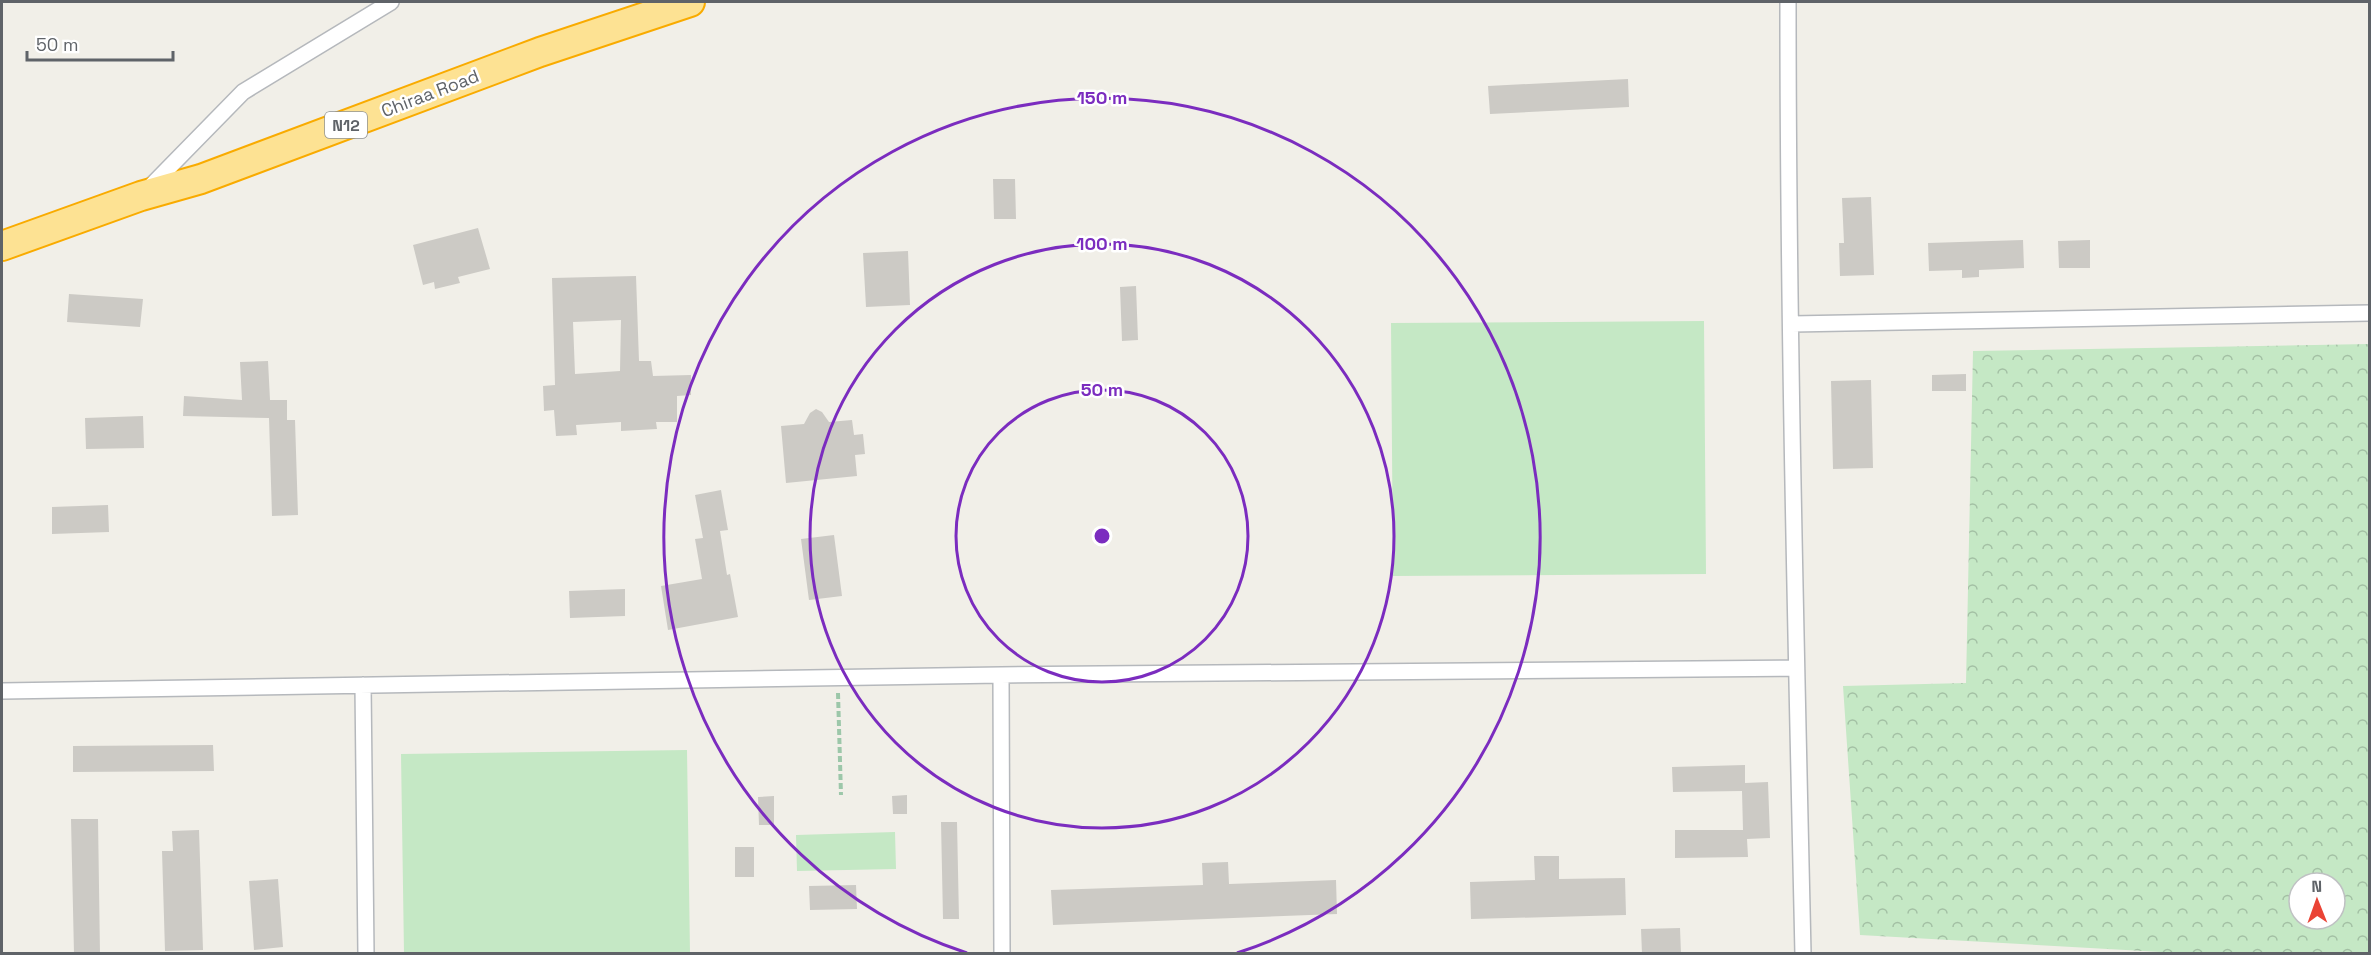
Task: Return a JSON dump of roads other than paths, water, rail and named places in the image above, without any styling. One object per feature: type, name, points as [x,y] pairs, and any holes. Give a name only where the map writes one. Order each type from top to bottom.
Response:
[{"type":"highway","name":"Chiraa Road","points":[[2,246],[141,196],[201,179],[540,52],[690,2]]},
{"type":"street","points":[[141,196],[243,92],[391,2]]},
{"type":"street","points":[[1788,2],[1796,668],[1803,954]]},
{"type":"street","points":[[1792,324],[2370,314]]},
{"type":"street","points":[[2,691],[1001,675],[1796,668]]},
{"type":"street","points":[[1001,675],[1002,954]]},
{"type":"street","points":[[363,685],[366,954]]}]
